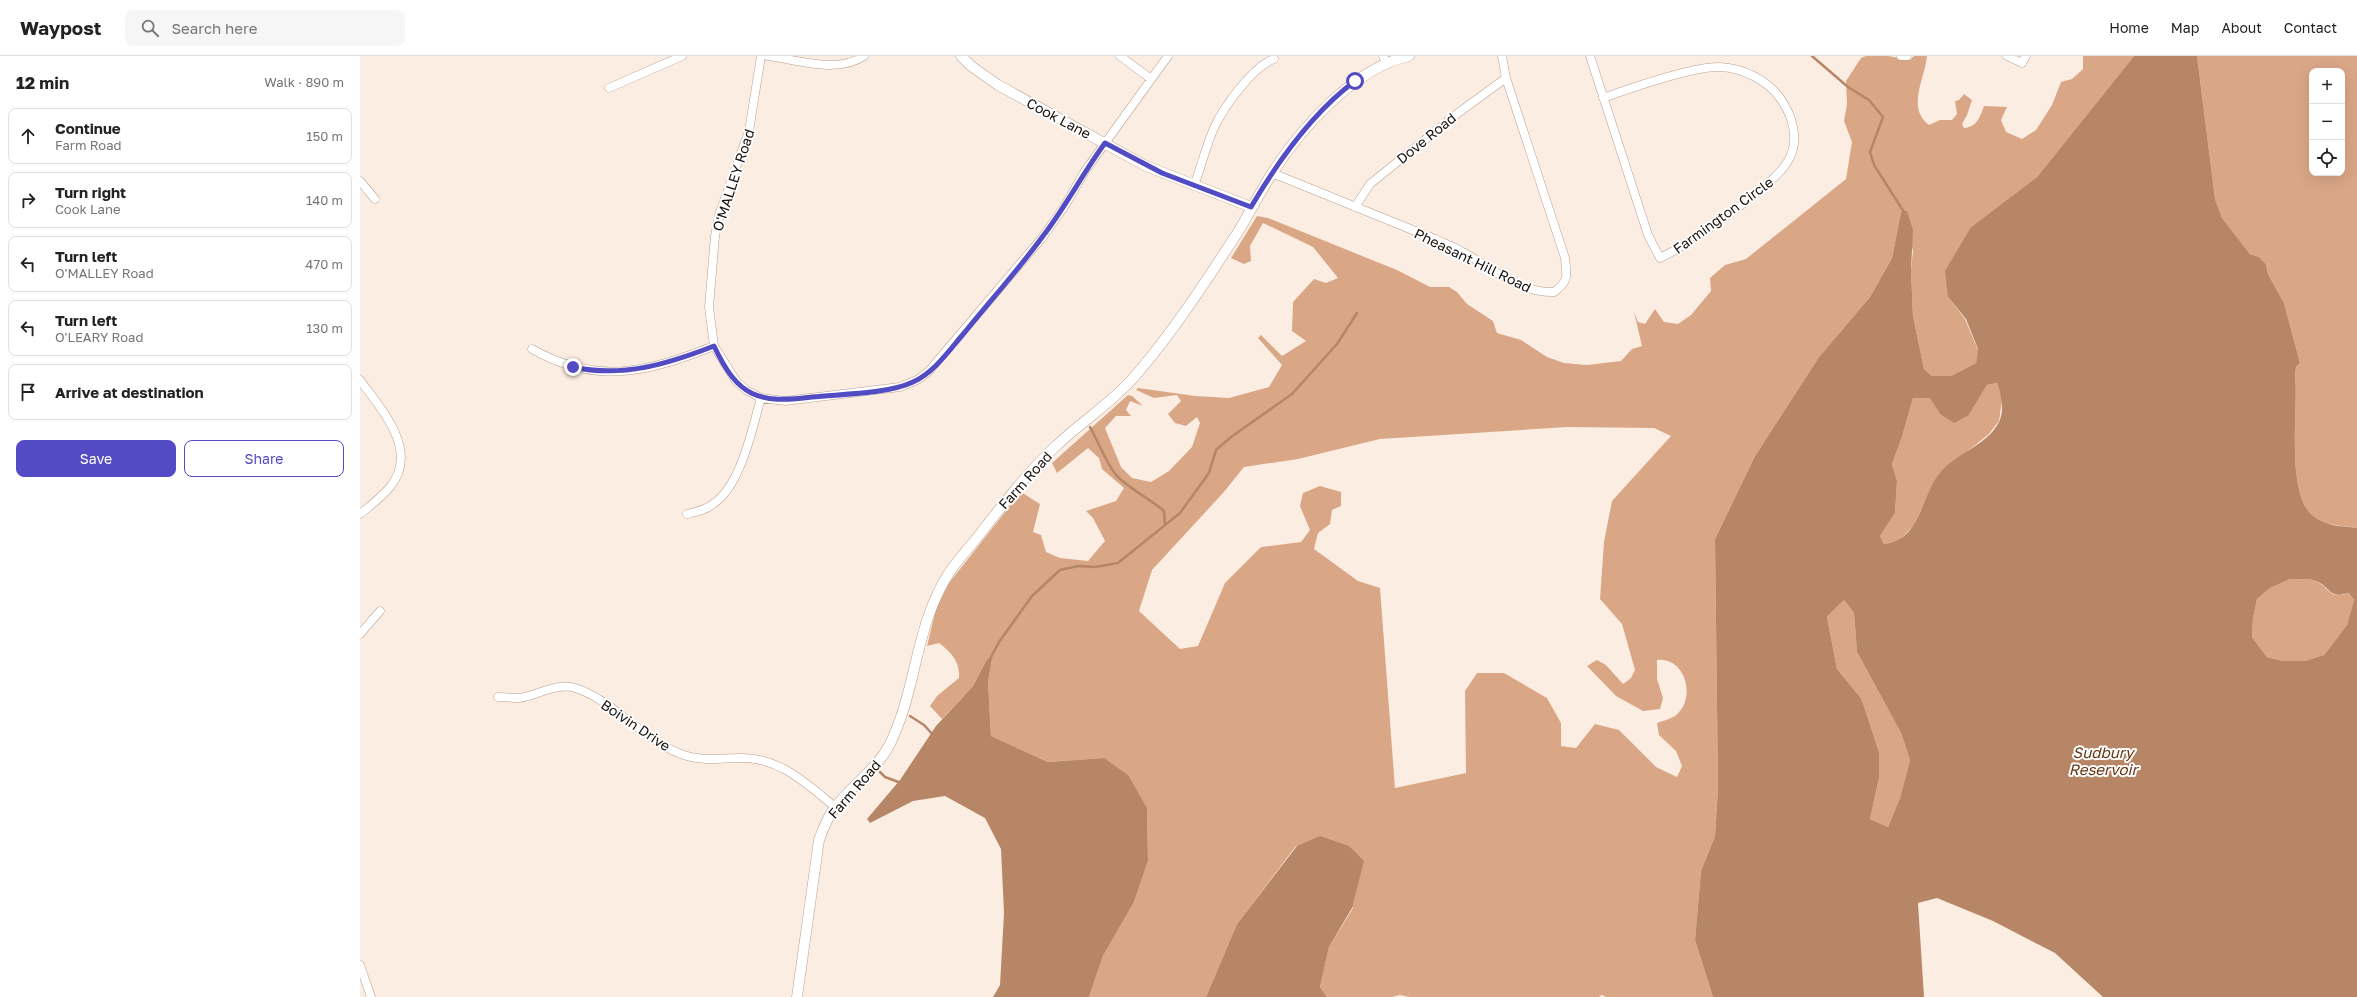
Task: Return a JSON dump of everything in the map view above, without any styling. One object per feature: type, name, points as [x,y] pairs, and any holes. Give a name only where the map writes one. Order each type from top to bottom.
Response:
[{"type":"street","points":[[609,88],[682,56]]},
{"type":"street","name":"O'MALLEY Road","points":[[761,56],[748,136],[722,207],[716,231],[709,307],[714,346],[736,381],[746,390],[761,398],[785,401],[900,387],[924,376],[964,332],[1042,238],[1105,143],[1168,56]]},
{"type":"street","points":[[768,56],[837,66],[851,63],[864,56]]},
{"type":"street","name":"Cook Lane","points":[[961,56],[971,66],[998,85],[1146,166],[1251,207]]},
{"type":"street","points":[[1120,56],[1151,79]]},
{"type":"street","name":"Farm Road","points":[[798,997],[809,924],[815,857],[824,824],[834,808],[868,774],[888,747],[907,700],[927,618],[949,572],[1001,506],[1046,456],[1111,402],[1145,364],[1186,310],[1241,226],[1272,173],[1296,141],[1342,91],[1384,59],[1409,56]]},
{"type":"street","name":"Pheasant Hill Road","points":[[1272,173],[1461,251],[1494,272],[1526,288],[1554,292],[1564,285],[1567,276],[1565,258],[1506,78],[1502,56]]},
{"type":"street","name":"Farmington Circle","points":[[1590,56],[1603,98],[1648,235],[1660,258],[1752,196],[1776,177],[1789,160],[1794,127],[1789,110],[1777,94],[1757,78],[1738,69],[1719,67],[1698,70],[1603,98]]},
{"type":"street","points":[[1901,56],[1907,56]]},
{"type":"street","points":[[2007,56],[2022,63],[2026,56]]},
{"type":"street","points":[[1194,186],[1218,121],[1257,68],[1274,59]]},
{"type":"street","name":"Dove Road","points":[[1354,207],[1370,184],[1458,113],[1506,78]]},
{"type":"street","points":[[360,181],[375,199]]},
{"type":"street","points":[[532,349],[559,363],[583,369],[606,372],[628,371],[655,366],[714,346]]},
{"type":"street","points":[[360,380],[388,418],[397,437],[401,451],[400,465],[391,487],[360,514]]},
{"type":"street","points":[[687,514],[713,505],[730,486],[748,442],[761,398]]},
{"type":"street","points":[[360,634],[380,610]]},
{"type":"street","name":"Boivin Drive","points":[[498,697],[519,698],[555,688],[574,687],[589,694],[659,742],[681,754],[718,760],[738,758],[760,759],[794,773],[834,808]]},
{"type":"street","points":[[360,965],[371,997]]},
{"type":"shaded area","points":[[1866,56],[1888,56],[1910,60],[1914,56],[1927,56],[1918,102],[1922,118],[1929,125],[1940,120],[1952,120],[1957,114],[1955,101],[1959,100],[1964,94],[1972,100],[1962,124],[1964,128],[1975,124],[1984,106],[2007,107],[2001,120],[2006,132],[2022,139],[2036,130],[2052,105],[2061,82],[2072,79],[2083,69],[2083,56],[2134,56],[2037,177],[1971,227],[1948,297],[1965,319],[1978,350],[1976,363],[1951,376],[1932,376],[1924,369],[1913,316],[1911,270],[1913,251],[1901,212],[1892,258],[1870,297],[1819,357],[1755,456],[1715,539],[1718,788],[1715,836],[1701,871],[1695,940],[1713,997],[1606,997],[1602,995],[1599,997],[1409,997],[1400,995],[1392,997],[1327,997],[1320,987],[1329,947],[1353,908],[1296,846],[1237,924],[1206,997],[1089,997],[1103,956],[1134,902],[1148,861],[1147,808],[1104,758],[1048,762],[991,736],[988,682],[992,659],[987,659],[973,686],[942,719],[930,706],[937,696],[959,678],[957,663],[948,650],[939,643],[927,646],[936,609],[949,583],[1021,492],[1040,504],[1033,532],[1041,535],[1046,552],[1060,558],[1088,561],[1105,541],[1093,518],[1086,511],[1116,501],[1124,488],[1102,469],[1099,458],[1088,448],[1057,473],[1052,463],[1128,395],[1132,396],[1143,406],[1130,401],[1126,410],[1131,416],[1116,416],[1105,428],[1121,467],[1132,478],[1151,482],[1169,471],[1192,447],[1200,423],[1197,417],[1186,426],[1175,423],[1168,414],[1181,401],[1177,395],[1154,398],[1136,390],[1138,388],[1195,396],[1229,398],[1269,387],[1282,365],[1258,338],[1261,335],[1282,356],[1306,341],[1292,331],[1293,302],[1314,279],[1326,283],[1338,278],[1313,247],[1263,223],[1250,246],[1251,261],[1244,264],[1231,258],[1257,216],[1268,218],[1397,270],[1430,287],[1449,287],[1457,292],[1467,304],[1493,321],[1497,333],[1521,340],[1547,357],[1564,363],[1587,365],[1621,361],[1632,349],[1642,346],[1634,312],[1638,322],[1645,324],[1655,309],[1664,322],[1678,324],[1691,315],[1711,291],[1710,278],[1725,265],[1746,259],[1846,179],[1852,142],[1844,121],[1847,104],[1846,81],[1861,58]],"holes":[[[1567,427],[1654,428],[1671,436],[1612,501],[1604,542],[1600,599],[1622,624],[1635,670],[1631,678],[1623,684],[1606,665],[1597,660],[1587,666],[1616,696],[1643,711],[1660,709],[1663,698],[1657,679],[1657,660],[1667,661],[1675,665],[1681,672],[1685,680],[1687,690],[1686,700],[1682,709],[1675,716],[1657,723],[1659,735],[1676,751],[1682,766],[1677,777],[1656,767],[1619,730],[1595,724],[1576,748],[1561,746],[1561,723],[1547,698],[1504,673],[1477,673],[1465,691],[1466,773],[1395,788],[1380,588],[1358,581],[1314,549],[1318,533],[1330,524],[1332,510],[1341,506],[1341,492],[1320,486],[1303,493],[1300,506],[1310,530],[1301,542],[1261,547],[1225,583],[1198,646],[1180,649],[1139,611],[1152,570],[1223,493],[1244,467],[1298,459],[1380,439]]]},
{"type":"shaded area","points":[[2197,56],[2357,56],[2357,528],[2326,523],[2316,518],[2306,508],[2300,492],[2296,473],[2295,452],[2295,375],[2296,367],[2300,363],[2284,303],[2268,274],[2266,264],[2259,257],[2250,254],[2222,218],[2215,199]]},
{"type":"shaded area","points":[[1997,383],[2002,400],[1999,421],[1989,434],[1939,474],[1914,525],[1897,543],[1884,544],[1880,536],[1895,513],[1897,481],[1892,464],[1902,437],[1913,398],[1930,397],[1940,414],[1969,415],[1987,385]]},
{"type":"shaded area","points":[[2290,579],[2313,580],[2321,584],[2331,593],[2342,595],[2349,593],[2354,600],[2347,625],[2324,655],[2305,661],[2283,661],[2267,657],[2252,637],[2253,618],[2257,599],[2270,588]]},
{"type":"shaded area","points":[[1844,600],[1854,613],[1857,652],[1901,733],[1910,760],[1900,798],[1888,827],[1870,819],[1879,778],[1861,698],[1837,669],[1827,617]]},
{"type":"water","name":"Sudbury Reservoir","points":[[2134,56],[2197,56],[2215,199],[2222,218],[2250,254],[2259,257],[2266,264],[2268,274],[2284,303],[2300,363],[2296,367],[2295,375],[2295,452],[2296,473],[2300,492],[2306,508],[2316,518],[2331,525],[2357,528],[2357,997],[2103,997],[2055,953],[1993,921],[1937,898],[1918,903],[1924,997],[1713,997],[1695,940],[1701,871],[1715,836],[1718,788],[1715,539],[1755,456],[1819,357],[1870,297],[1892,258],[1901,212],[1907,211],[1913,230],[1911,270],[1913,316],[1924,369],[1932,376],[1951,376],[1976,363],[1978,349],[1966,319],[1948,297],[1945,271],[1971,227],[2037,177]],"holes":[[[1997,383],[2001,397],[2002,413],[1994,430],[1979,443],[1953,460],[1939,474],[1933,483],[1912,527],[1905,535],[1896,541],[1884,544],[1880,536],[1895,513],[1897,481],[1892,464],[1902,437],[1913,398],[1930,398],[1940,414],[1954,423],[1969,415],[1987,385]],[[2290,579],[2307,579],[2321,584],[2334,594],[2349,593],[2354,600],[2347,625],[2324,655],[2305,661],[2283,661],[2267,657],[2252,637],[2253,618],[2257,599],[2270,588]],[[1844,600],[1854,613],[1857,652],[1901,733],[1910,760],[1900,798],[1888,827],[1870,819],[1879,778],[1879,753],[1861,698],[1837,669],[1827,617]]]},
{"type":"water","points":[[987,659],[992,659],[988,682],[991,736],[1048,762],[1104,758],[1128,775],[1147,808],[1148,861],[1134,902],[1103,956],[1089,997],[993,997],[1000,985],[1004,913],[1001,849],[985,818],[945,796],[913,801],[870,823],[867,819],[900,780],[936,726],[973,686]]},
{"type":"water","points":[[1320,836],[1349,846],[1364,861],[1352,908],[1329,947],[1320,987],[1327,997],[1206,997],[1237,924],[1297,846]]},
{"type":"waterway","points":[[1812,56],[1848,87],[1869,100],[1883,117],[1870,152],[1874,165],[1904,212]]},
{"type":"waterway","points":[[990,659],[999,642],[1032,596],[1060,570],[1078,566],[1095,567],[1118,563],[1180,513],[1209,473],[1216,450],[1231,437],[1292,394],[1337,344],[1357,313]]},
{"type":"waterway","points":[[1090,427],[1106,460],[1117,476],[1128,486],[1164,511],[1165,525]]},
{"type":"waterway","points":[[910,716],[924,725],[934,736]]},
{"type":"waterway","points":[[879,771],[885,777],[901,783]]},
{"type":"route","points":[[573,367],[606,372],[628,371],[655,366],[714,346],[731,375],[741,387],[753,395],[768,400],[794,400],[906,386],[924,376],[935,366],[988,305],[1042,238],[1066,204],[1085,171],[1105,143],[1146,166],[1251,207],[1275,168],[1296,141],[1330,103],[1355,81]]}]
